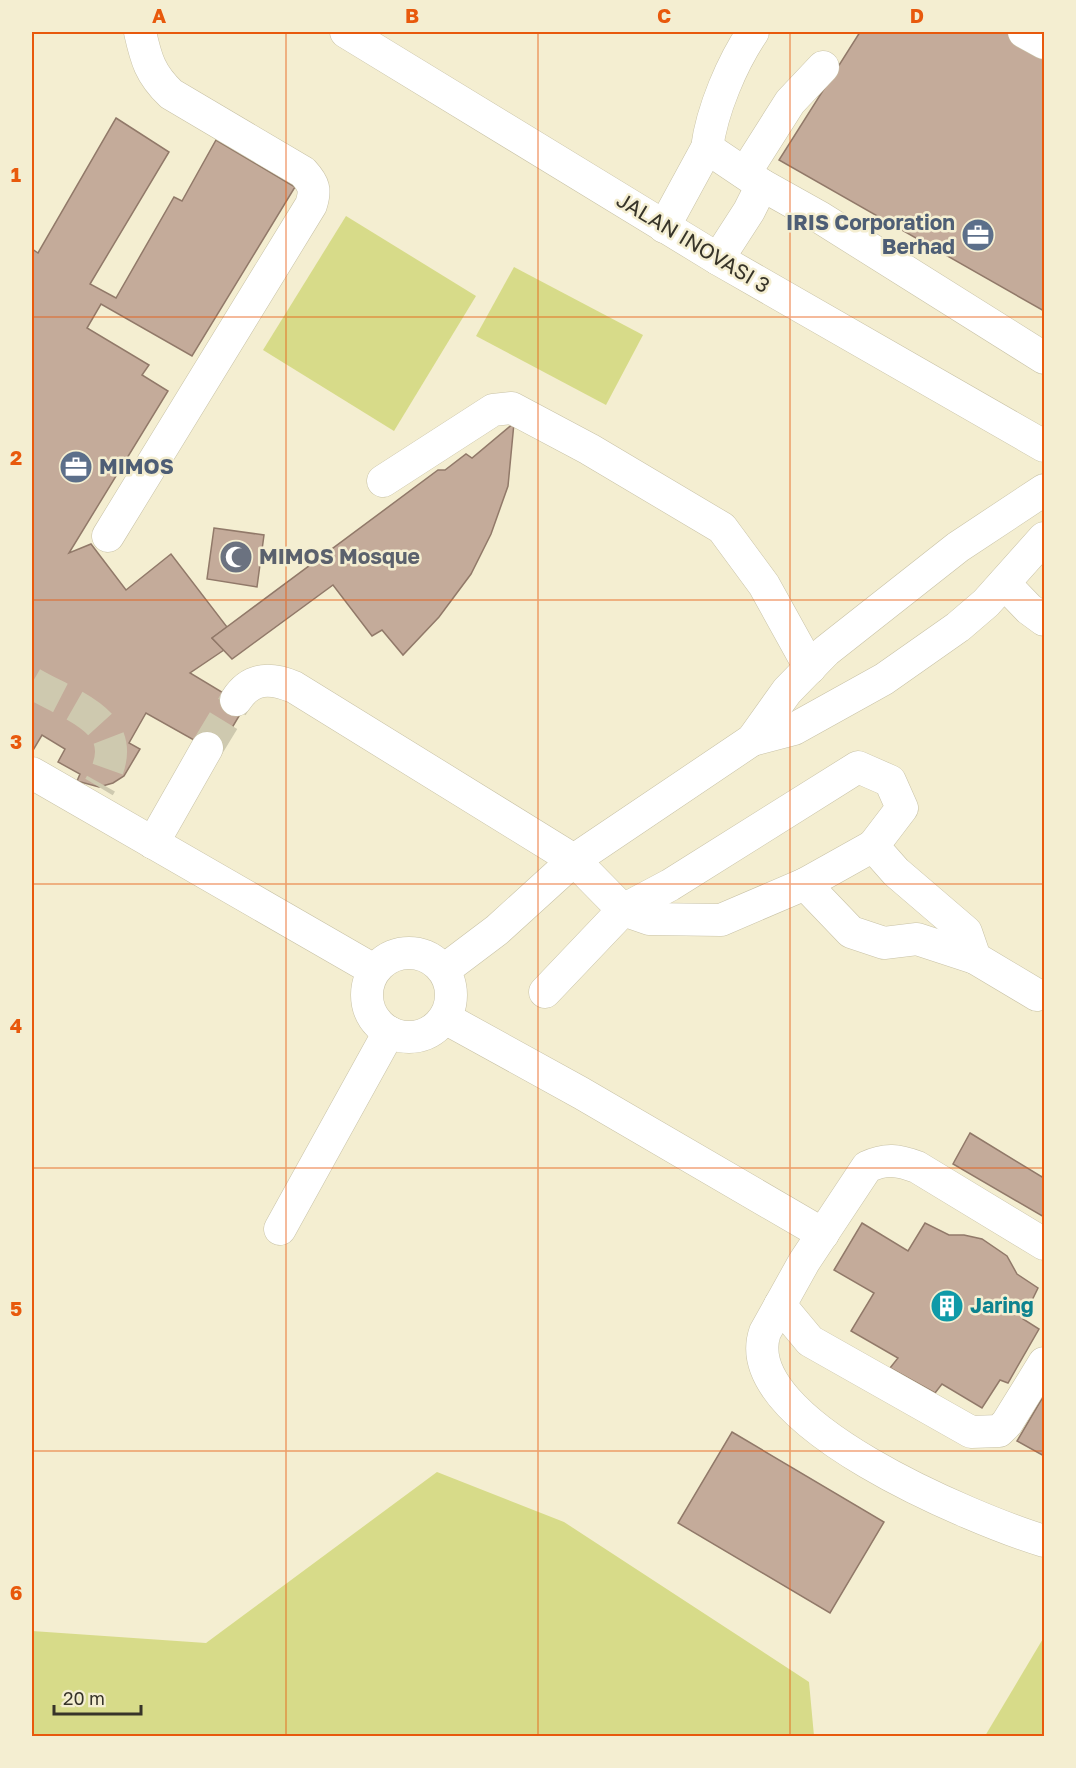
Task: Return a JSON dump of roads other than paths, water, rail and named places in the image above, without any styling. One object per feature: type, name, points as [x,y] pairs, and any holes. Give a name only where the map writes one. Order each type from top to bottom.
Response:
[{"type":"street","points":[[108,536],[310,205],[314,194],[313,183],[303,172],[171,94],[156,79],[146,60],[140,32]]},
{"type":"street","name":"JALAN INOVASI 3","points":[[346,32],[664,227],[1044,446]]},
{"type":"street","points":[[664,227],[707,148],[709,134],[724,92],[753,32]]},
{"type":"street","points":[[1024,32],[1044,43]]},
{"type":"street","points":[[718,259],[749,211],[753,179],[790,102],[823,67]]},
{"type":"street","points":[[707,148],[753,179],[821,218],[1044,358]]},
{"type":"street","points":[[383,481],[493,410],[512,408],[589,449],[722,528],[764,585],[810,668]]},
{"type":"street","points":[[752,740],[787,691],[836,643],[958,547],[1044,490]]},
{"type":"street","points":[[444,970],[497,930],[574,860],[752,740],[794,729],[884,680],[958,627],[1004,583],[1044,538]]},
{"type":"street","points":[[1004,583],[1029,609],[1044,620]]},
{"type":"street","points":[[236,700],[243,689],[253,682],[267,680],[294,687],[574,860],[623,910],[649,919],[721,920],[805,885],[873,846],[902,808],[890,781],[858,767],[670,885],[623,910],[545,992]]},
{"type":"street","points":[[153,843],[207,748]]},
{"type":"street","points":[[34,780],[93,796],[153,843],[374,970]]},
{"type":"street","points":[[873,846],[896,872],[966,932],[975,957]]},
{"type":"street","points":[[805,885],[851,932],[884,943],[917,939],[975,957],[1037,995]]},
{"type":"street","points":[[409,952],[434,960],[444,970],[452,994],[445,1017],[438,1026],[420,1036],[409,1037],[389,1032],[374,1018],[367,1000],[367,989],[374,970],[395,954],[409,952]]},
{"type":"street","points":[[445,1017],[823,1234]]},
{"type":"street","points":[[280,1229],[389,1032]]},
{"type":"street","points":[[1044,1244],[917,1167],[898,1160],[881,1160],[867,1167],[823,1234],[769,1309],[760,1345],[761,1360],[767,1376],[791,1408],[831,1438],[902,1481],[958,1510],[1044,1541]]},
{"type":"street","points":[[769,1309],[810,1341],[971,1432],[999,1431],[1007,1423],[1044,1363]]},
{"type":"tunnel","points":[[32,683],[83,711],[97,721],[106,733],[111,748],[109,766],[99,787]]},
{"type":"tunnel","points":[[207,748],[236,700]]},
{"type":"place","name":"IRIS Corporation Berhad","points":[[978,235]]},
{"type":"place","name":"MIMOS","points":[[76,467]]},
{"type":"place","name":"MIMOS Mosque","points":[[236,557]]},
{"type":"place","name":"Jaring","points":[[947,1306]]}]
